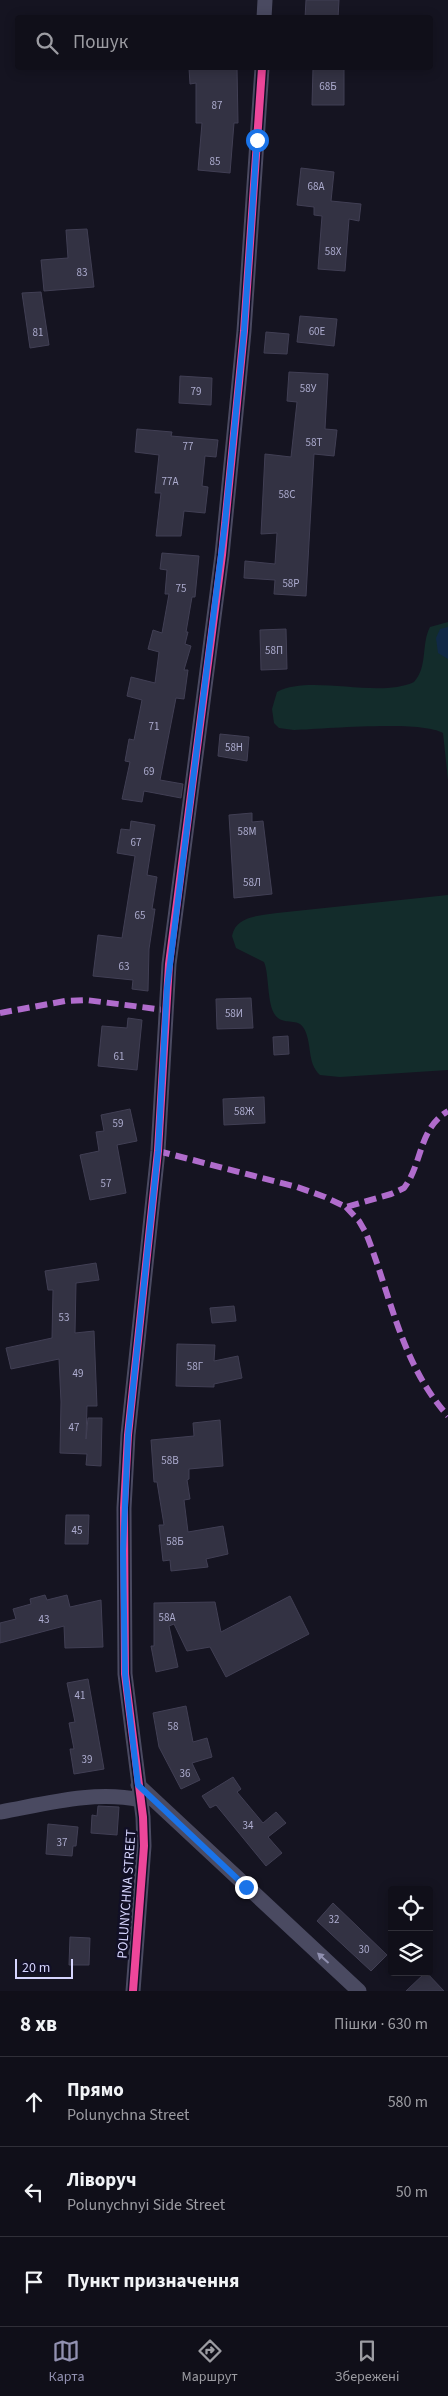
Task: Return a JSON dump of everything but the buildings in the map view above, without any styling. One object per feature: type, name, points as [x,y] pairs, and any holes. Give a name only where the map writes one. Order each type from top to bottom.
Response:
[{"type":"street","points":[[264,0],[264,15]]},
{"type":"street","name":"POLUNYCHNA STREET","points":[[133,1991],[144,1846],[125,1674],[123,1551],[128,1435],[158,1151],[169,964],[222,555],[233,444],[244,331],[262,70]]},
{"type":"street","points":[[0,1812],[91,1797],[115,1797],[139,1793],[359,1991]]},
{"type":"green space","points":[[448,622],[448,780],[443,733],[431,729],[394,726],[294,730],[279,728],[274,723],[272,709],[277,692],[291,687],[326,685],[382,688],[399,687],[414,682],[421,669],[430,627]]},
{"type":"green space","points":[[448,895],[448,1070],[340,1077],[320,1075],[313,1064],[308,1039],[303,1027],[298,1023],[281,1020],[274,1014],[264,962],[236,948],[232,936],[234,929],[244,920],[263,915]]},
{"type":"water","points":[[448,627],[448,659],[438,653],[436,638],[440,629]]},
{"type":"marked path","points":[[0,1013],[65,1001],[86,1000],[165,1010]]},
{"type":"marked path","points":[[158,1151],[297,1187],[346,1207],[391,1194],[404,1188],[415,1168],[431,1127],[438,1118],[448,1111]]},
{"type":"marked path","points":[[346,1207],[359,1221],[366,1233],[408,1352],[432,1396],[448,1416]]},
{"type":"cycle path","points":[[133,1991],[144,1846],[143,1817],[125,1674],[124,1508],[128,1435],[158,1151],[169,964],[222,555],[233,444],[244,331],[262,70]]},
{"type":"route","points":[[246,1887],[138,1785],[125,1674],[123,1551],[128,1435],[158,1151],[167,988],[222,555],[244,331],[257,140]]}]
